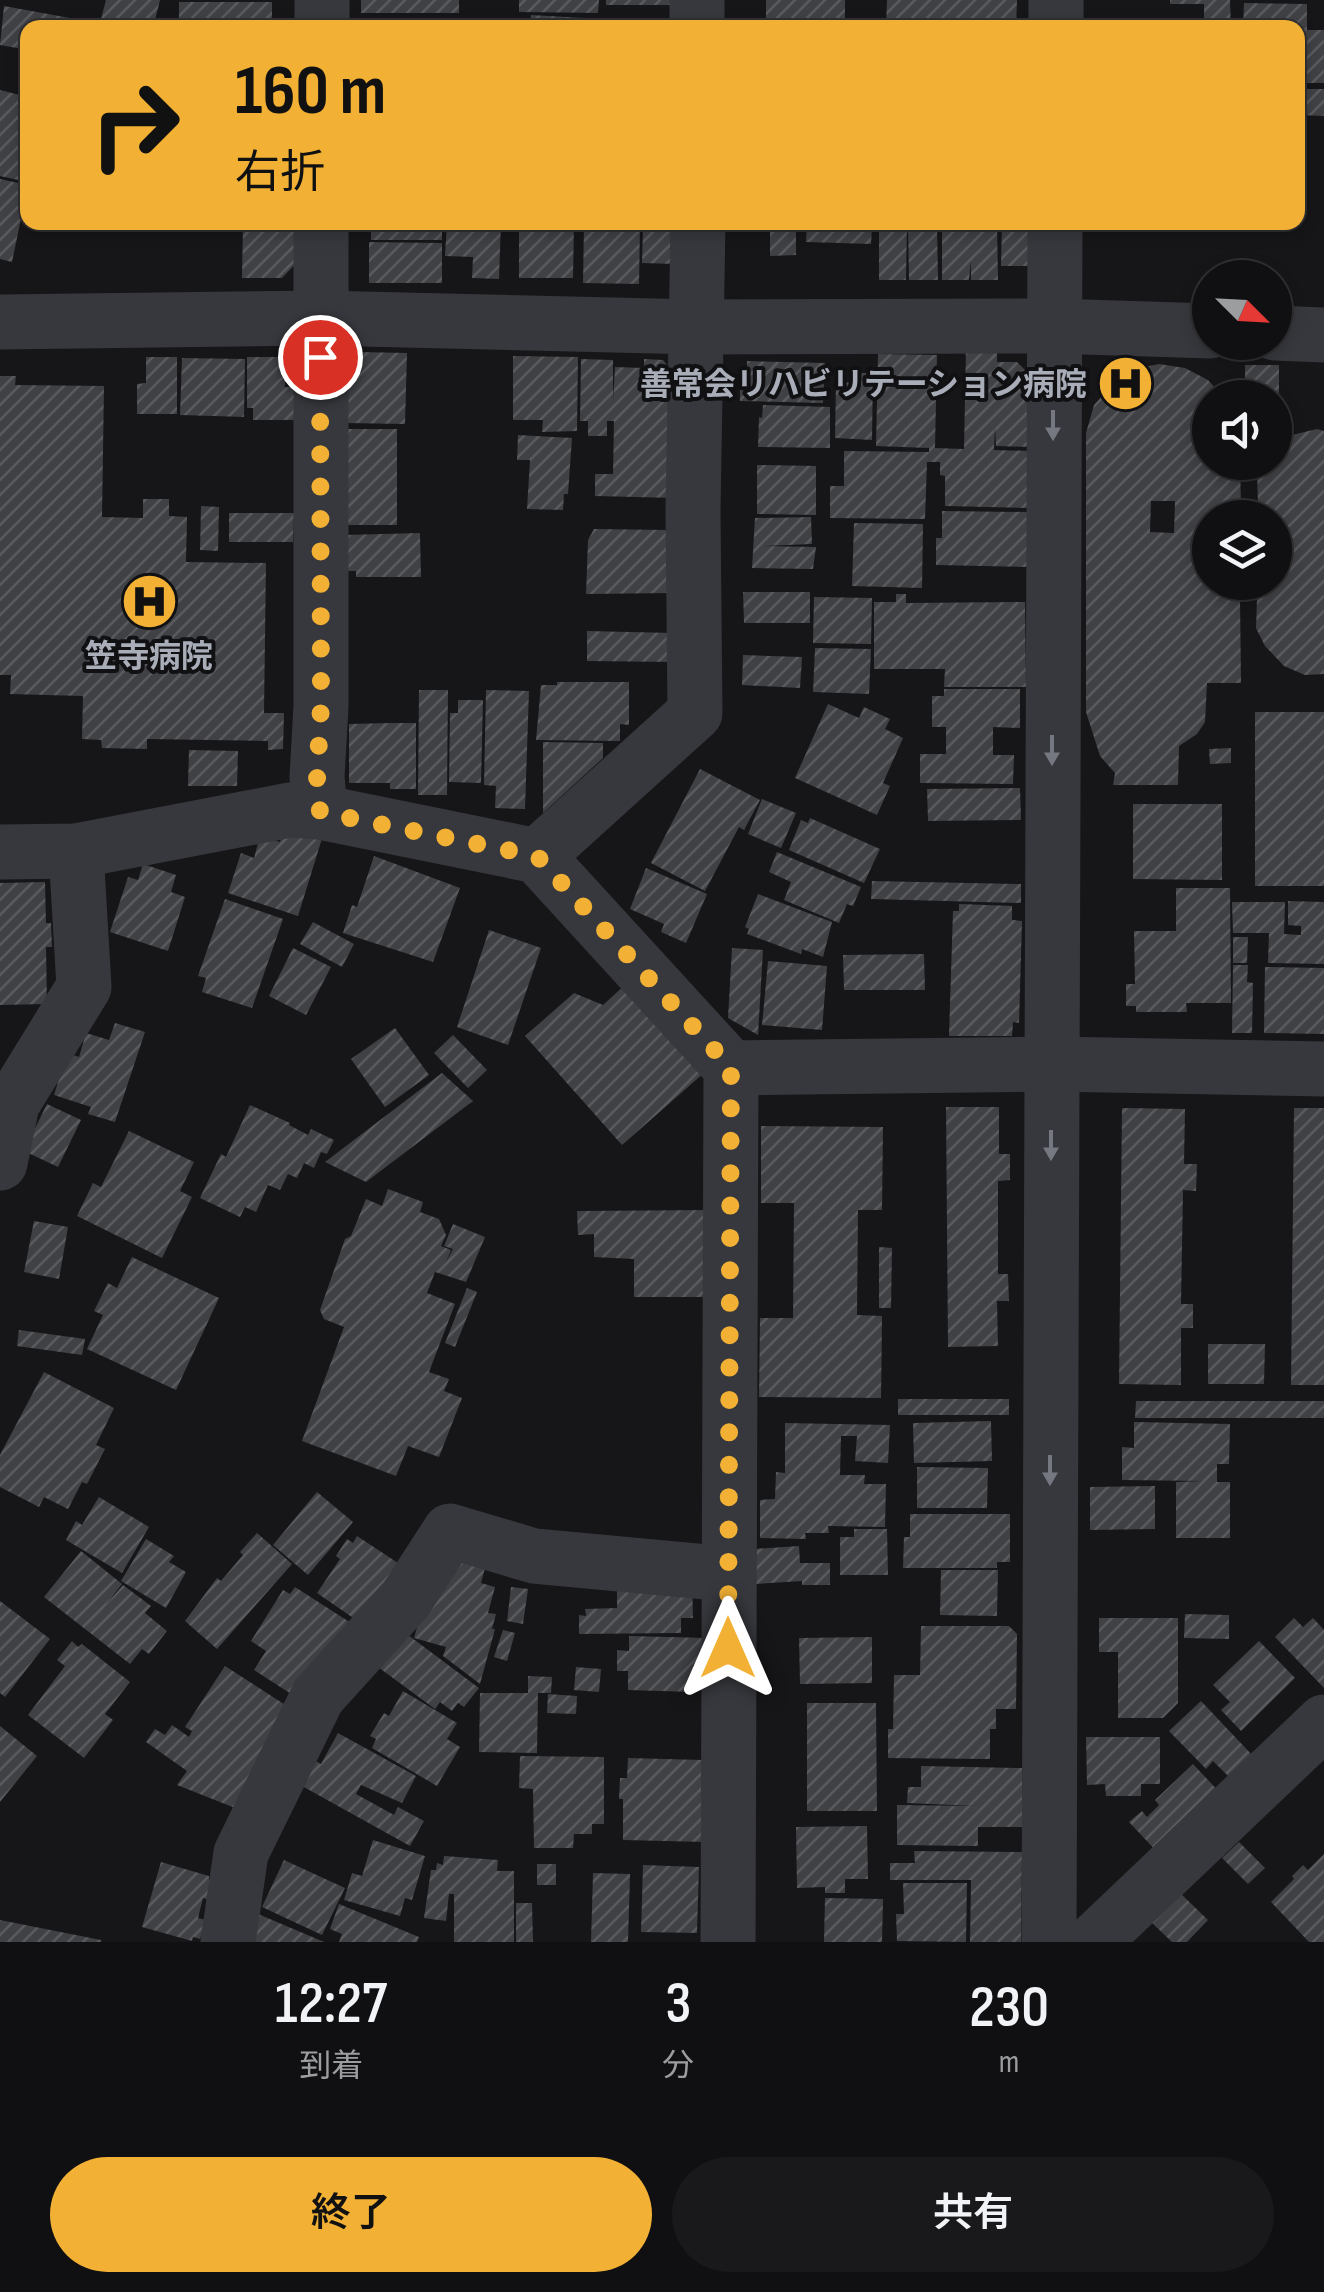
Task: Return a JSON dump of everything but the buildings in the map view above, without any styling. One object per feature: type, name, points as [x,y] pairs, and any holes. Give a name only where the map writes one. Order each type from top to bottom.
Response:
[{"type":"street","points":[[320,812],[317,777],[321,706],[321,230]]},
{"type":"street","points":[[537,856],[696,713],[693,511],[698,230]]},
{"type":"street","points":[[1049,1942],[1054,230]]},
{"type":"street","points":[[0,322],[320,318],[698,328],[1054,326],[1192,330]]},
{"type":"street","points":[[1292,333],[1324,334]]},
{"type":"street","points":[[0,852],[76,851],[290,810],[320,812],[537,856],[731,1068],[728,1942]]},
{"type":"street","points":[[0,1163],[12,1104],[84,986],[76,851]]},
{"type":"street","points":[[731,1068],[1051,1064],[1324,1069]]},
{"type":"street","points":[[228,1942],[241,1852],[318,1696],[406,1599],[450,1531],[534,1556],[728,1574]]},
{"type":"street","points":[[1092,1942],[1324,1722]]},
{"type":"place","name":"善常会リハビリテーション病院","points":[[1126,384]]},
{"type":"place","name":"笠寺病院","points":[[149,602]]},
{"type":"route","points":[[320,357],[320,812],[537,856],[731,1068],[728,1648]]}]
